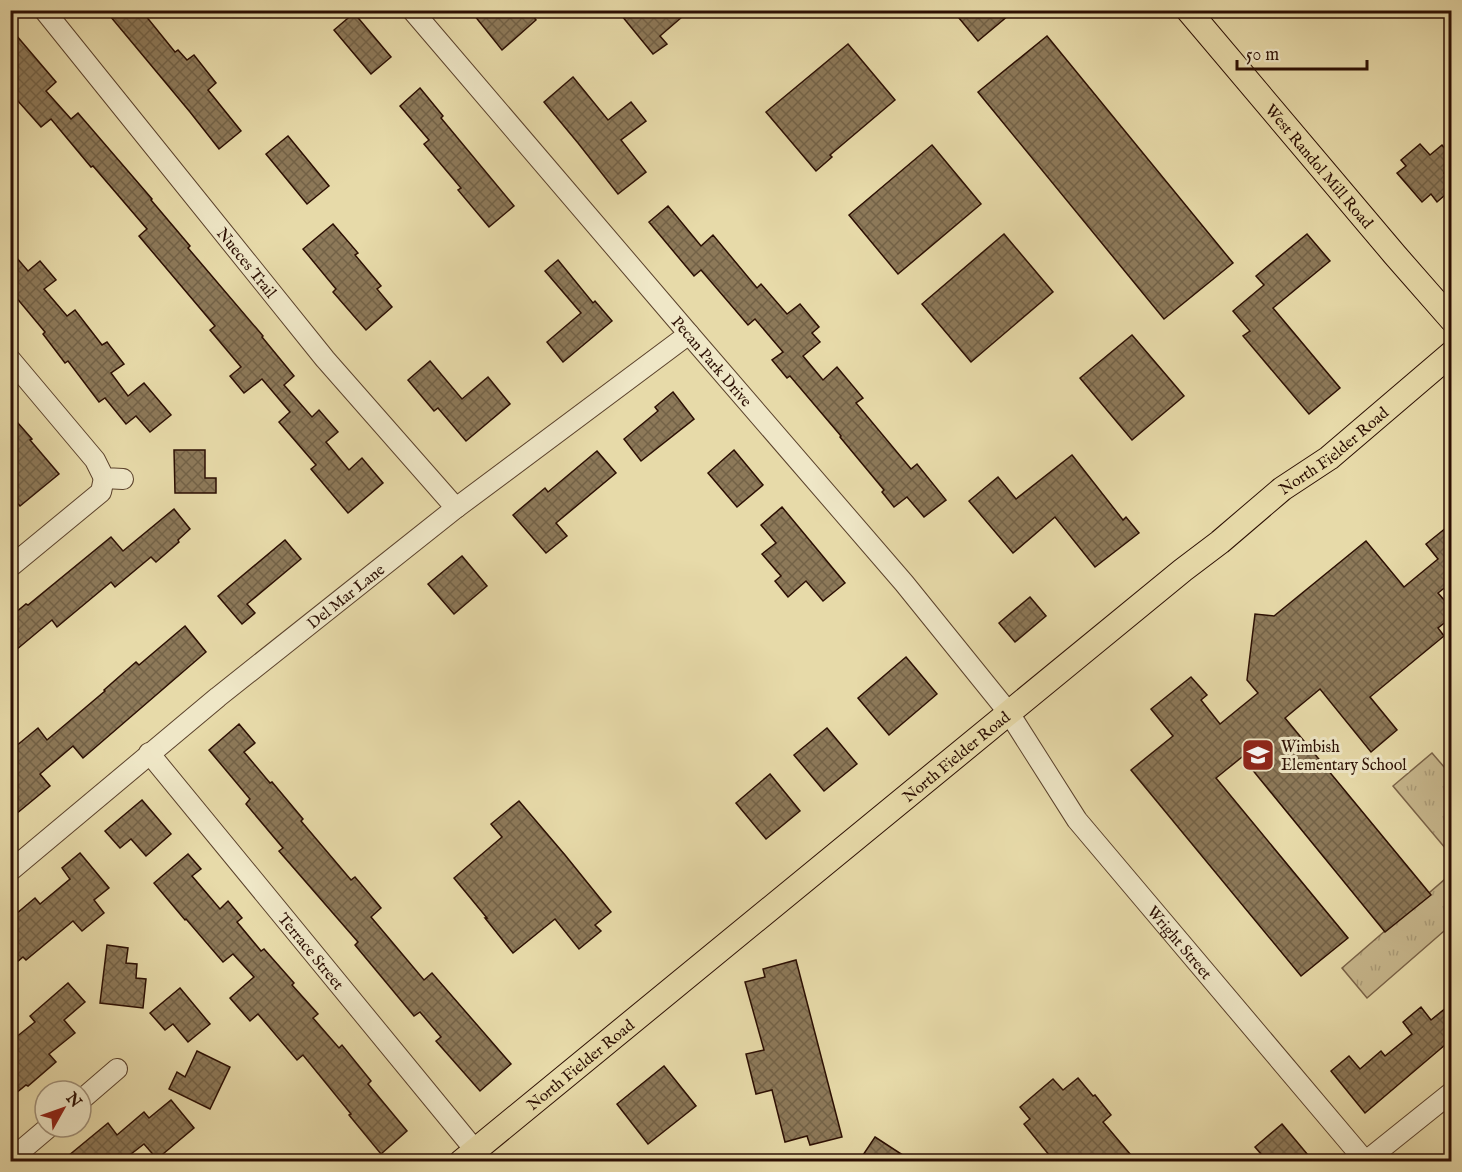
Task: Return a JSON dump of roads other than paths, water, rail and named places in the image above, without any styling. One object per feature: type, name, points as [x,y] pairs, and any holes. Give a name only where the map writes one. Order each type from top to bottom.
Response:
[{"type":"main road","name":"West Randol Mill Road","points":[[1188,10],[1452,320]]},
{"type":"main road","name":"North Fielder Road","points":[[468,1156],[1182,570],[1220,542],[1282,489],[1329,458],[1452,354]]},
{"type":"street","name":"Nueces Trail","points":[[44,10],[325,359],[456,508]]},
{"type":"street","name":"Pecan Park Drive","points":[[412,10],[904,583],[1009,713]]},
{"type":"street","name":"Del Mar Lane","points":[[10,871],[149,753],[456,508],[689,334]]},
{"type":"street","points":[[10,359],[113,479],[10,567]]},
{"type":"street","name":"Wright Street","points":[[1009,713],[1077,820],[1366,1161]]},
{"type":"street","name":"Terrace Street","points":[[149,753],[468,1156]]},
{"type":"street","points":[[93,1090],[117,1069]]},
{"type":"street","points":[[1366,1161],[1452,1092]]},
{"type":"street","points":[[10,1160],[35,1139]]},
{"type":"place","name":"Wimbish Elementary School","points":[[1258,755]]}]
